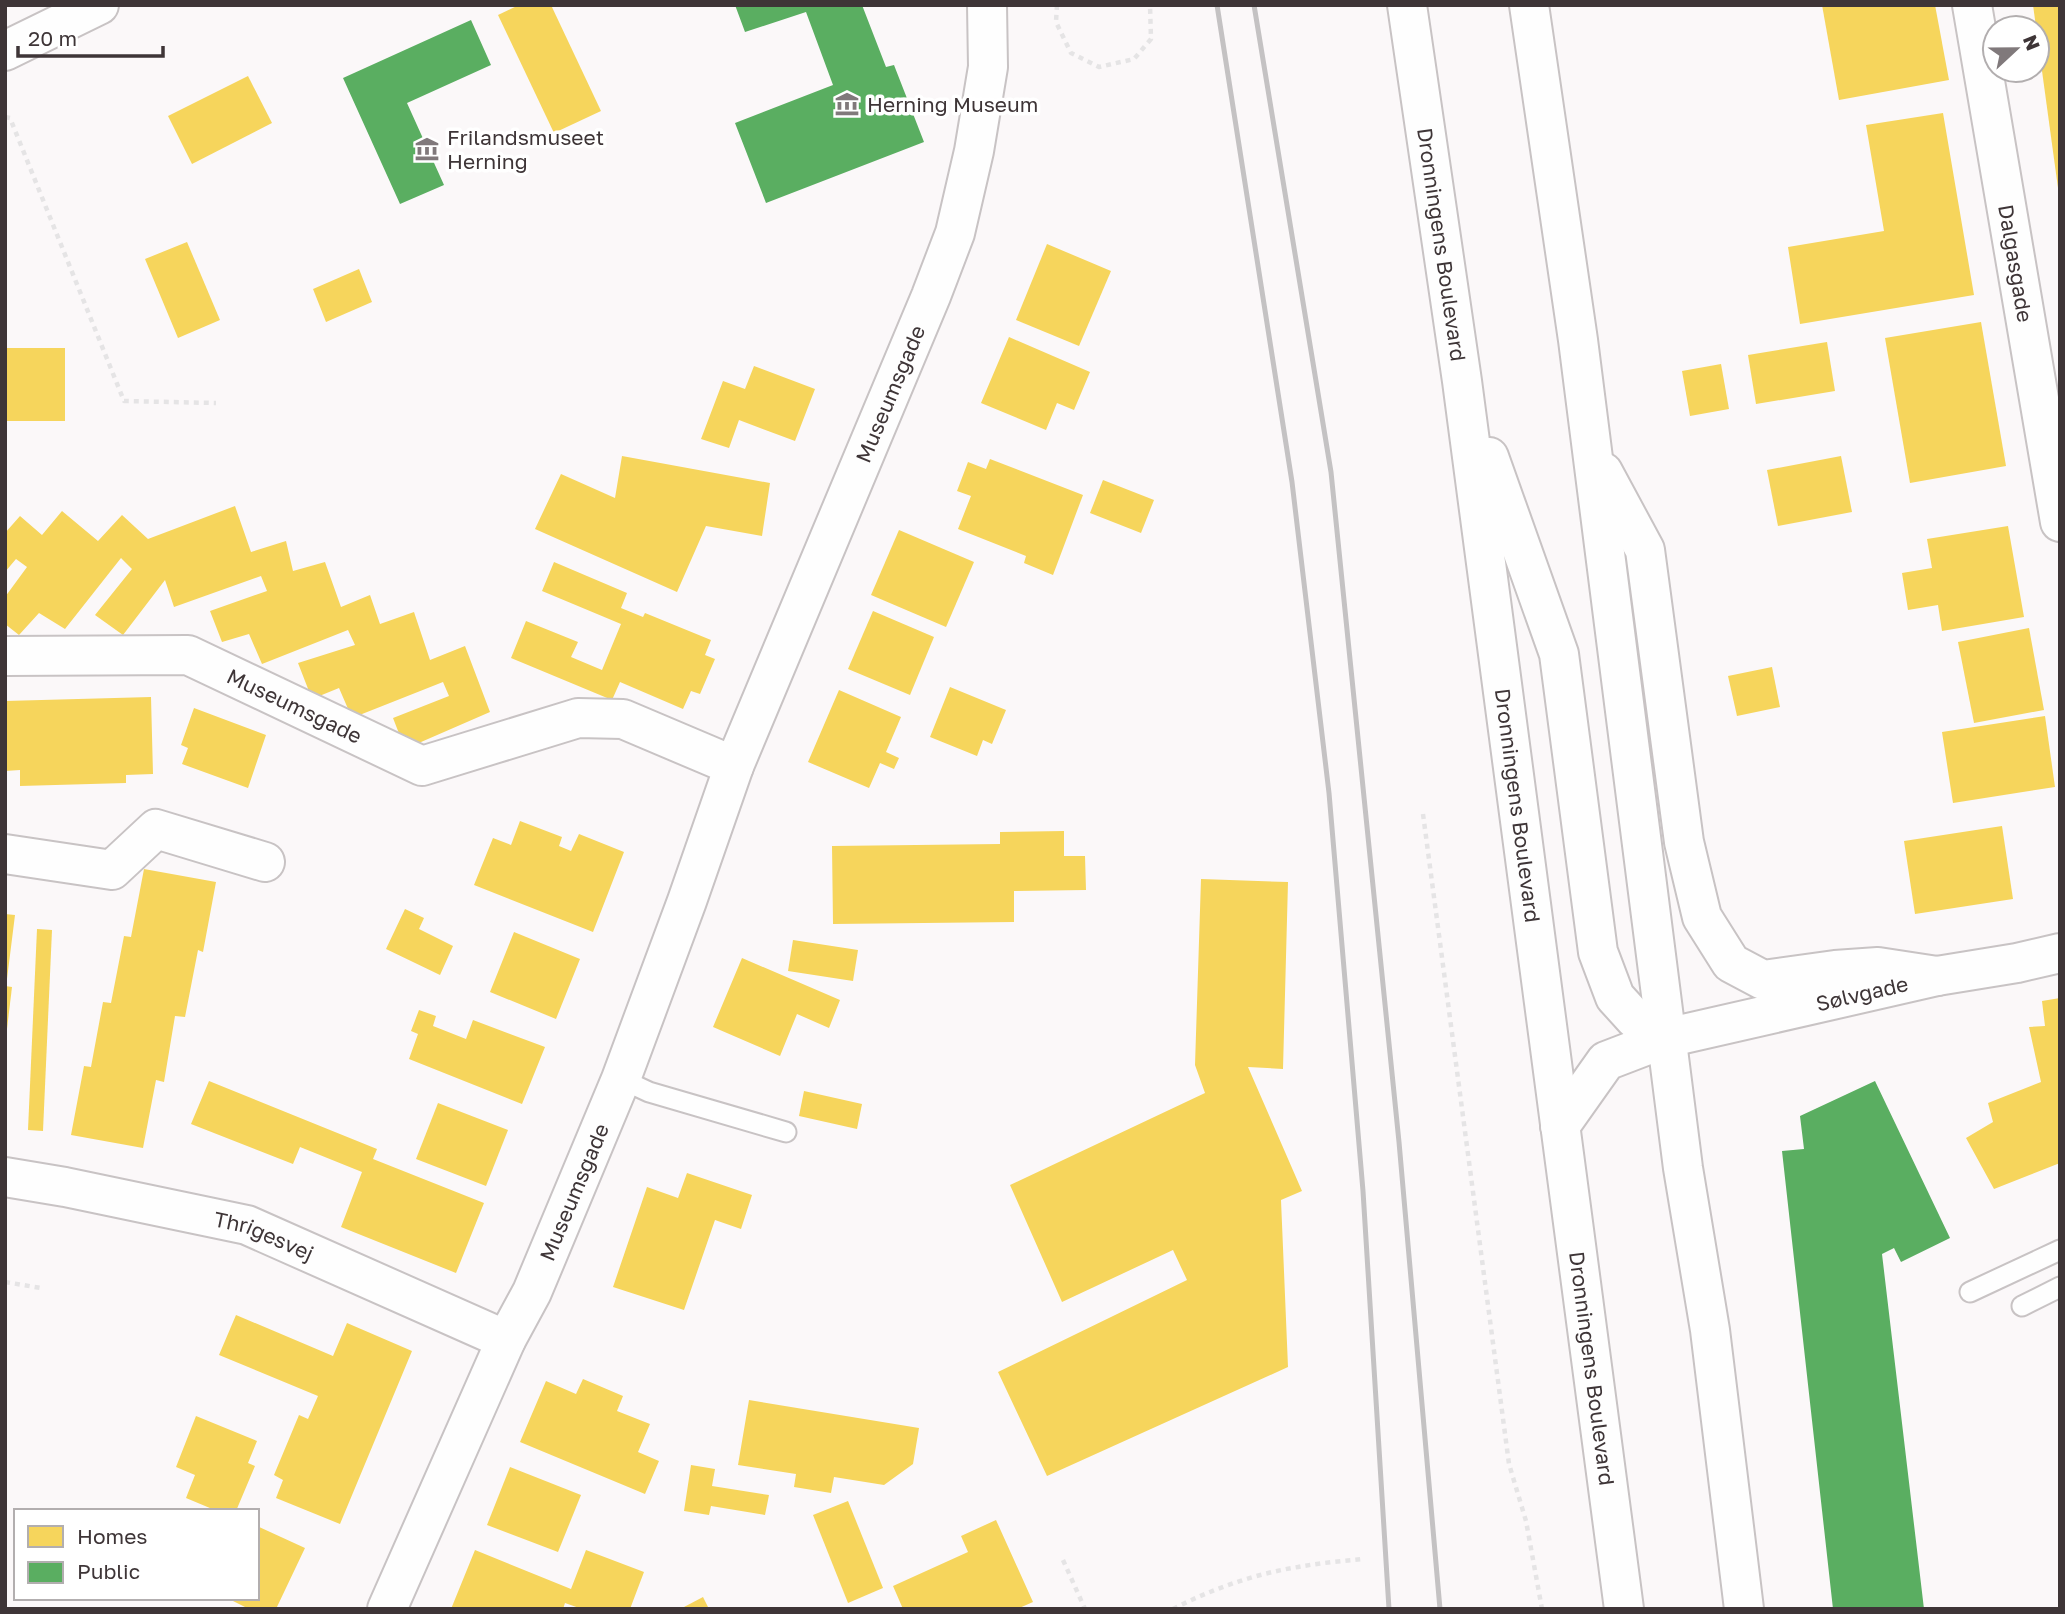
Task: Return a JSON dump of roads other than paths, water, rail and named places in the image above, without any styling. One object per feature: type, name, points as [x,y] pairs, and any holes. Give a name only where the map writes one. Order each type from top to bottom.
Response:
[{"type":"main road","points":[[5,51],[99,5]]},
{"type":"main road","name":"Museumsgade","points":[[387,1609],[506,1340],[532,1292],[621,1079],[734,766],[932,296],[955,233],[974,151],[988,67],[987,5]]},
{"type":"main road","name":"Dronningens Boulevard","points":[[1407,5],[1462,381],[1624,1609]]},
{"type":"main road","points":[[1529,5],[1578,340],[1683,1168],[1710,1330],[1744,1609]]},
{"type":"main road","name":"Dalgasgade","points":[[1972,5],[2048,370],[2060,522]]},
{"type":"main road","points":[[1462,381],[1559,654],[1598,952],[1615,997],[1635,1019],[1666,1038]]},
{"type":"main road","points":[[1592,453],[1646,550],[1684,842],[1702,916],[1731,963],[1763,980],[1878,967],[1937,976]]},
{"type":"main road","name":"Museumsgade","points":[[5,656],[188,655],[422,766],[578,718],[622,719],[734,766]]},
{"type":"main road","points":[[5,854],[112,870],[156,830],[264,862]]},
{"type":"main road","name":"Sølvgade","points":[[1560,1126],[1606,1061],[1666,1038],[1937,976],[2060,953]]},
{"type":"main road","name":"Thrigesvej","points":[[5,1177],[247,1225],[506,1340]]},
{"type":"lane","points":[[621,1079],[649,1092],[786,1132]]},
{"type":"lane","points":[[1970,1292],[2060,1250]]},
{"type":"lane","points":[[2022,1306],[2060,1287]]},
{"type":"railway","points":[[1217,5],[1292,482],[1329,793],[1363,1191],[1389,1609]]},
{"type":"railway","points":[[1254,5],[1331,472],[1399,1142],[1440,1609]]},
{"type":"place","name":"Herning Museum","points":[[847,104]]},
{"type":"place","name":"Frilandsmuseet Herning","points":[[427,149]]}]
